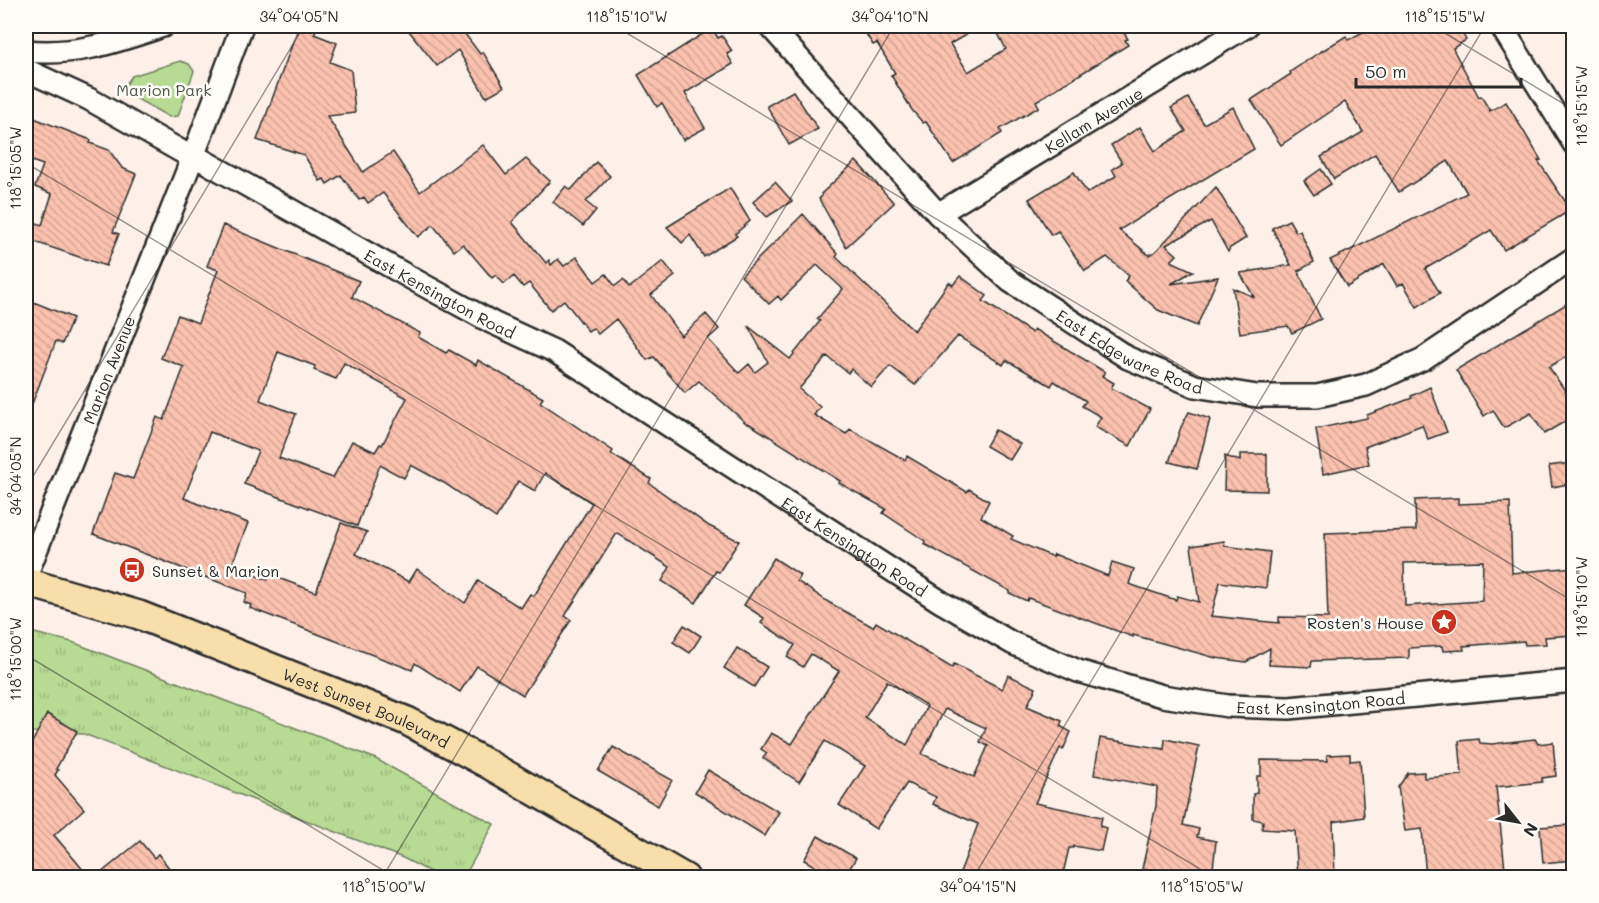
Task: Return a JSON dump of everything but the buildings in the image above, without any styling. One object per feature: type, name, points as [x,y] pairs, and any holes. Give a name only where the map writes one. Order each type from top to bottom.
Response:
[{"type":"main road","name":"West Sunset Boulevard","points":[[26,582],[139,615],[407,721],[486,763],[685,878]]},
{"type":"street","points":[[26,51],[45,53],[98,48],[163,26]]},
{"type":"street","name":"Marion Avenue","points":[[26,576],[193,156],[242,26]]},
{"type":"street","name":"East Edgeware Road","points":[[770,26],[938,214],[1010,281],[1128,358],[1195,386],[1257,396],[1317,396],[1366,385],[1423,359],[1574,258]]},
{"type":"street","name":"Kellam Avenue","points":[[938,214],[1247,26]]},
{"type":"street","points":[[1501,26],[1574,144]]},
{"type":"street","name":"East Kensington Road","points":[[26,70],[88,99],[435,291],[554,351],[941,602],[1012,643],[1078,671],[1162,696],[1228,706],[1289,708],[1574,681]]},
{"type":"green space","name":"Marion Park","points":[[180,61],[189,64],[194,71],[178,116],[169,117],[128,94],[124,87],[132,76]]},
{"type":"green space","points":[[26,631],[72,642],[374,758],[494,824],[464,877],[440,877],[403,858],[84,734],[33,732],[26,728]]},
{"type":"place","name":"Sunset & Marion","points":[[132,570]]},
{"type":"place","name":"Rosten's House","points":[[1444,622]]}]
